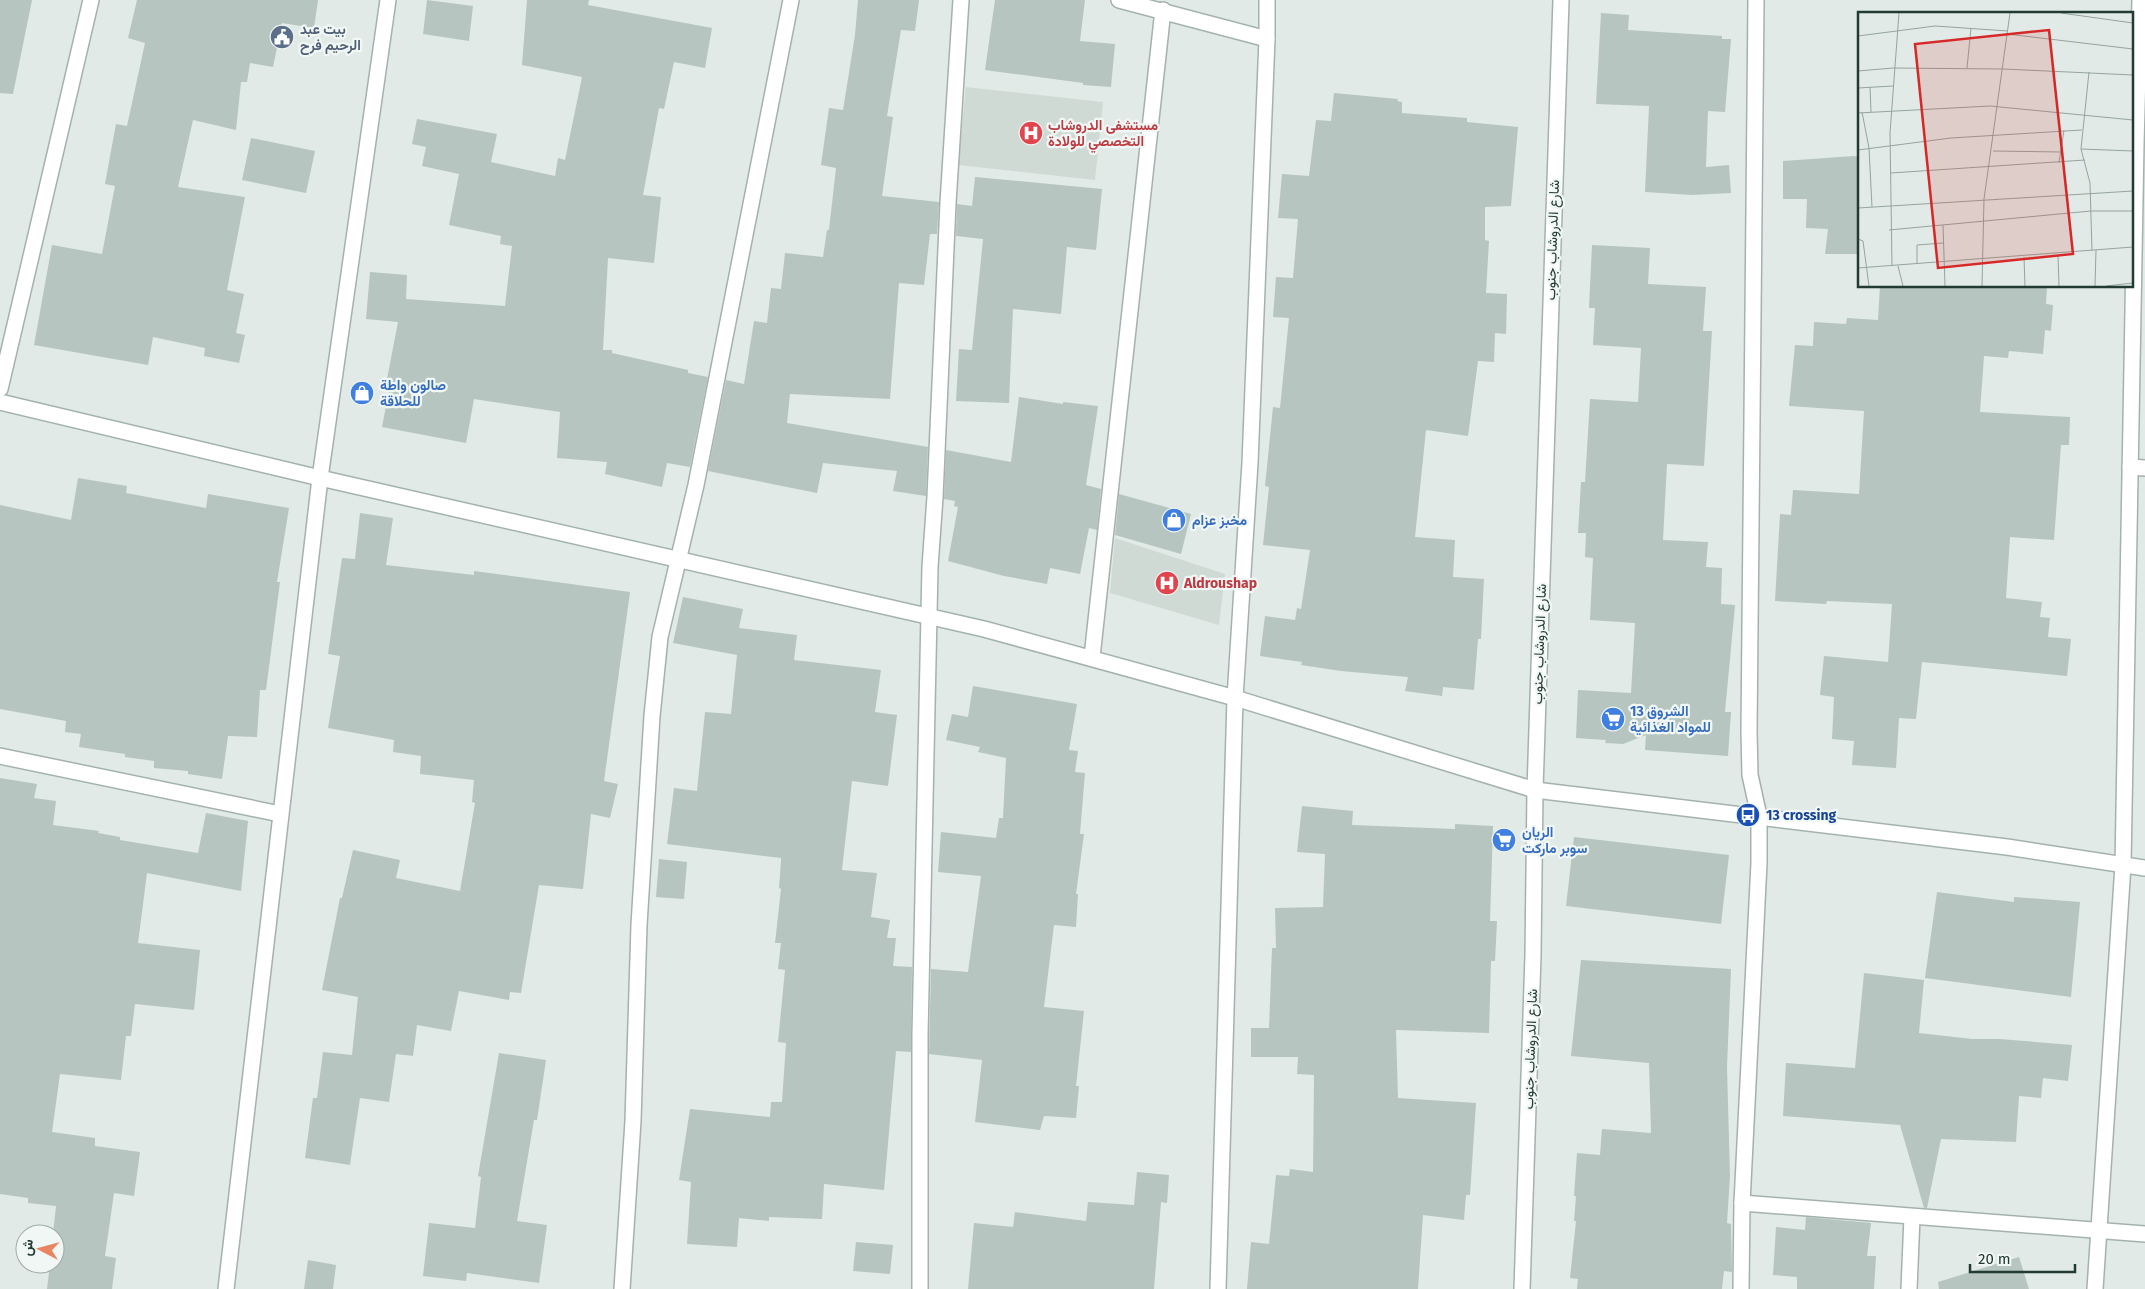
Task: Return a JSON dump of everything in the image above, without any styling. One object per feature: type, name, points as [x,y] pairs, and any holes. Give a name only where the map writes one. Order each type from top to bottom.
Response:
[{"type":"street","points":[[0,390],[91,0]]},
{"type":"street","points":[[226,1289],[320,478],[388,0]]},
{"type":"street","points":[[622,1289],[633,1121],[639,925],[652,716],[660,637],[698,476],[791,0]]},
{"type":"street","points":[[920,1289],[920,1035],[930,567],[935,497],[948,203],[961,0]]},
{"type":"street","points":[[1120,0],[1268,39]]},
{"type":"street","points":[[1218,1289],[1235,698],[1250,453],[1268,39],[1267,0]]},
{"type":"street","name":"شارع الدروشاب جنوب","points":[[1522,1289],[1534,955],[1534,790],[1561,0]]},
{"type":"street","points":[[1741,1289],[1742,1203],[1759,863],[1759,816],[1750,775],[1749,732],[1756,0]]},
{"type":"street","points":[[2095,1289],[2097,1231],[2123,865],[2130,468],[2140,145],[2140,0]]},
{"type":"street","points":[[1092,657],[1163,10]]},
{"type":"street","points":[[0,402],[320,478],[930,616],[1092,657],[1235,698],[1534,790],[2008,847],[2145,868]]},
{"type":"street","points":[[2130,468],[2145,468]]},
{"type":"street","points":[[0,756],[280,814]]},
{"type":"street","points":[[1742,1203],[2145,1234]]},
{"type":"street","points":[[1909,1289],[1912,1217]]},
{"type":"shaded area","name":"مستشفى الدروشاب التخصصي للولادة","points":[[966,87],[1103,102],[1095,180],[958,165]]},
{"type":"shaded area","name":"Aldroushap","points":[[1115,538],[1225,574],[1219,625],[1110,593]]},
{"type":"building","points":[[0,0],[32,0],[13,94],[0,93]]},
{"type":"building","points":[[137,0],[318,0],[314,28],[282,23],[273,67],[250,63],[247,82],[241,82],[236,130],[193,120],[178,187],[245,197],[227,290],[244,294],[236,333],[245,335],[239,363],[204,356],[205,348],[153,337],[148,365],[34,345],[52,245],[102,254],[115,186],[105,184],[116,124],[127,126],[145,43],[128,38]]},
{"type":"building","points":[[427,0],[473,6],[469,41],[423,34]]},
{"type":"building","points":[[527,0],[589,0],[588,5],[712,28],[705,68],[674,62],[664,109],[659,108],[643,195],[661,197],[654,263],[608,258],[603,350],[612,350],[612,353],[688,370],[688,373],[708,377],[690,467],[667,463],[662,487],[605,474],[607,462],[557,458],[560,412],[474,399],[466,443],[382,427],[391,380],[387,379],[398,322],[366,319],[370,272],[407,275],[406,299],[505,306],[512,246],[500,244],[501,236],[449,225],[459,174],[422,166],[426,147],[412,144],[417,119],[497,134],[491,162],[555,176],[558,158],[565,160],[582,77],[522,65]]},
{"type":"building","points":[[858,0],[919,0],[915,31],[901,30],[887,116],[893,117],[882,196],[939,202],[937,234],[930,234],[924,285],[899,283],[890,399],[790,394],[787,423],[928,447],[926,496],[893,491],[897,471],[823,463],[817,493],[708,471],[726,380],[744,384],[754,321],[767,323],[771,288],[781,289],[785,253],[823,257],[827,230],[829,230],[836,168],[821,165],[829,108],[843,110],[855,35]]},
{"type":"building","points":[[995,0],[1085,0],[1080,41],[1115,44],[1111,87],[1083,85],[1083,83],[985,70]]},
{"type":"building","points":[[1601,13],[1629,15],[1628,30],[1722,36],[1722,39],[1731,39],[1725,112],[1708,111],[1706,167],[1729,165],[1731,193],[1692,195],[1645,192],[1649,106],[1596,104]]},
{"type":"building","points":[[1334,93],[1398,99],[1397,101],[1402,102],[1402,113],[1467,118],[1467,122],[1518,127],[1511,206],[1485,207],[1485,240],[1489,241],[1486,293],[1507,294],[1506,334],[1495,333],[1494,362],[1478,361],[1468,436],[1426,430],[1415,537],[1455,540],[1453,577],[1484,579],[1481,639],[1478,639],[1474,690],[1443,687],[1442,696],[1405,691],[1408,677],[1341,671],[1301,665],[1302,662],[1260,656],[1265,616],[1295,620],[1297,608],[1301,609],[1310,550],[1263,545],[1269,487],[1265,486],[1273,407],[1280,408],[1289,318],[1273,317],[1276,277],[1293,278],[1298,219],[1278,218],[1282,174],[1309,176],[1316,120],[1331,121]]},
{"type":"building","points":[[251,138],[315,151],[306,193],[242,180]]},
{"type":"building","points":[[1858,157],[1858,254],[1825,254],[1828,229],[1806,228],[1807,199],[1783,199],[1783,161]]},
{"type":"building","points":[[975,177],[1102,189],[1096,250],[1067,247],[1061,314],[1013,309],[1009,403],[956,401],[959,349],[972,350],[983,239],[956,236],[957,204],[972,206]]},
{"type":"building","points":[[1592,245],[1650,248],[1648,284],[1706,287],[1703,331],[1712,331],[1704,466],[1667,464],[1663,540],[1708,542],[1706,567],[1722,568],[1721,604],[1735,605],[1725,712],[1731,712],[1728,756],[1645,750],[1646,735],[1623,744],[1605,743],[1606,740],[1576,738],[1578,690],[1631,693],[1635,623],[1590,620],[1593,558],[1585,557],[1586,533],[1578,533],[1581,482],[1585,482],[1590,399],[1638,402],[1641,348],[1593,345],[1595,308],[1589,308]]},
{"type":"building","points":[[1880,288],[2047,288],[2046,304],[2053,305],[2051,331],[2045,330],[2043,354],[2009,351],[2008,358],[1984,356],[1980,412],[2070,417],[2069,445],[2061,445],[2054,540],[2010,537],[2006,598],[2042,602],[2040,617],[2050,618],[2048,637],[2071,639],[2067,676],[1922,662],[1916,719],[1899,718],[1896,768],[1852,765],[1854,741],[1832,739],[1834,697],[1820,695],[1824,656],[1888,662],[1892,604],[1827,601],[1826,604],[1775,601],[1780,514],[1791,515],[1793,490],[1859,494],[1864,411],[1789,406],[1795,345],[1813,346],[1814,322],[1846,324],[1847,318],[1878,320]]},
{"type":"building","points":[[1019,397],[1063,404],[1063,402],[1098,406],[1086,485],[1101,489],[1097,530],[1089,528],[1080,574],[1050,568],[1047,584],[1004,576],[948,561],[958,507],[954,506],[955,501],[944,499],[946,450],[1011,462]]},
{"type":"building","points":[[78,478],[127,486],[126,493],[206,508],[208,494],[289,508],[277,582],[280,582],[266,690],[260,690],[257,737],[228,736],[222,779],[188,774],[188,771],[154,768],[154,761],[125,757],[125,754],[79,747],[81,734],[65,732],[66,721],[0,709],[0,505],[71,520]]},
{"type":"building","points":[[1119,494],[1191,514],[1181,554],[1115,535]]},
{"type":"building","points":[[360,513],[393,518],[386,565],[474,575],[474,571],[630,592],[604,781],[618,784],[610,818],[591,814],[583,889],[539,885],[521,993],[510,992],[509,1000],[459,991],[451,1031],[417,1025],[413,1056],[396,1054],[389,1102],[360,1098],[350,1165],[305,1158],[313,1098],[317,1098],[323,1052],[352,1055],[358,997],[322,990],[340,898],[342,898],[353,850],[400,860],[396,878],[460,891],[475,803],[472,802],[474,780],[420,774],[421,756],[393,752],[394,740],[328,728],[340,656],[328,654],[342,558],[355,559]]},
{"type":"building","points":[[683,597],[743,609],[739,628],[797,635],[794,660],[881,670],[875,712],[897,715],[888,786],[852,781],[842,870],[877,873],[871,917],[890,920],[887,938],[896,938],[893,966],[912,967],[911,1052],[896,1051],[884,1190],[824,1184],[822,1219],[769,1217],[769,1221],[739,1218],[737,1247],[687,1244],[691,1182],[679,1180],[690,1109],[770,1117],[771,1102],[782,1102],[786,1043],[778,1042],[785,970],[778,969],[781,943],[775,943],[781,889],[779,888],[781,858],[667,844],[674,788],[697,791],[705,712],[731,714],[737,655],[673,643]]},
{"type":"building","points":[[973,686],[1077,704],[1069,750],[1078,751],[1075,772],[1085,773],[1080,834],[1084,834],[1076,894],[1078,894],[1076,927],[1054,925],[1044,1007],[1084,1011],[1076,1086],[1079,1086],[1076,1118],[1044,1116],[1040,1130],[975,1122],[982,1060],[929,1054],[931,969],[968,972],[981,876],[938,872],[941,832],[996,838],[999,818],[1003,818],[1006,758],[978,752],[980,747],[946,740],[952,714],[968,717]]},
{"type":"building","points":[[0,778],[37,784],[34,798],[56,801],[53,825],[99,831],[98,833],[120,837],[120,840],[198,853],[206,813],[248,821],[241,891],[147,873],[138,943],[200,950],[194,1010],[135,1004],[131,1036],[126,1036],[121,1080],[60,1074],[52,1132],[95,1138],[95,1146],[140,1152],[134,1196],[114,1193],[105,1256],[116,1258],[112,1289],[47,1289],[49,1274],[65,1274],[65,1224],[54,1224],[56,1206],[28,1203],[28,1198],[0,1194]]},
{"type":"building","points":[[1302,806],[1353,811],[1352,825],[1455,829],[1455,824],[1493,826],[1490,921],[1497,921],[1495,961],[1491,961],[1489,1033],[1396,1030],[1398,1098],[1476,1103],[1470,1195],[1466,1195],[1464,1220],[1423,1215],[1418,1289],[1247,1289],[1251,1242],[1269,1244],[1276,1175],[1289,1176],[1290,1169],[1313,1172],[1314,1075],[1297,1074],[1298,1057],[1251,1057],[1251,1028],[1269,1028],[1272,948],[1276,948],[1275,908],[1323,907],[1325,854],[1297,852]]},
{"type":"building","points":[[1574,837],[1729,855],[1721,924],[1566,906]]},
{"type":"building","points":[[659,859],[687,862],[684,899],[656,897]]},
{"type":"building","points":[[1937,892],[2014,902],[2014,897],[2080,902],[2071,997],[1925,978]]},
{"type":"building","points":[[1581,960],[1731,969],[1727,1067],[1730,1176],[1727,1223],[1731,1224],[1732,1272],[1724,1271],[1722,1289],[1577,1289],[1578,1279],[1570,1278],[1576,1221],[1574,1221],[1576,1196],[1574,1196],[1577,1153],[1600,1155],[1602,1129],[1651,1133],[1649,1063],[1571,1056]]},
{"type":"building","points":[[1864,973],[1924,980],[1919,1033],[1972,1039],[2000,1039],[2072,1045],[2068,1081],[2043,1078],[2041,1098],[2019,1096],[2016,1142],[1941,1139],[1927,1208],[1924,1208],[1900,1125],[1783,1116],[1786,1063],[1855,1068]]},
{"type":"building","points":[[499,1053],[546,1060],[537,1120],[534,1120],[517,1221],[547,1225],[539,1283],[467,1273],[466,1281],[423,1276],[429,1223],[475,1228],[481,1177],[478,1176]]},
{"type":"building","points":[[1137,1172],[1169,1175],[1167,1203],[1161,1202],[1154,1289],[968,1289],[974,1223],[1013,1227],[1015,1212],[1086,1221],[1088,1202],[1134,1205]]},
{"type":"building","points":[[1806,1217],[1871,1223],[1867,1256],[1876,1256],[1874,1289],[1797,1289],[1797,1277],[1773,1275],[1776,1227],[1805,1230]]},
{"type":"building","points":[[856,1242],[893,1245],[890,1274],[853,1271]]},
{"type":"building","points":[[2019,1257],[2029,1289],[1939,1289],[1938,1282]]},
{"type":"building","points":[[308,1260],[336,1265],[333,1289],[304,1289]]},
{"type":"place","name":"بيت عبد الرحيم فرح","points":[[282,37]]},
{"type":"place","name":"مستشفى الدروشاب التخصصي للولادة","points":[[1031,133]]},
{"type":"place","name":"صالون واطة للحلاقة","points":[[362,393]]},
{"type":"place","name":"مخبز عزام","points":[[1174,520]]},
{"type":"place","name":"Aldroushap","points":[[1167,583]]},
{"type":"place","name":"الشروق 13 للمواد الغذائية","points":[[1613,719]]},
{"type":"place","name":"13 crossing","points":[[1748,815]]},
{"type":"place","name":"الريان سوبر ماركت","points":[[1504,840]]}]
